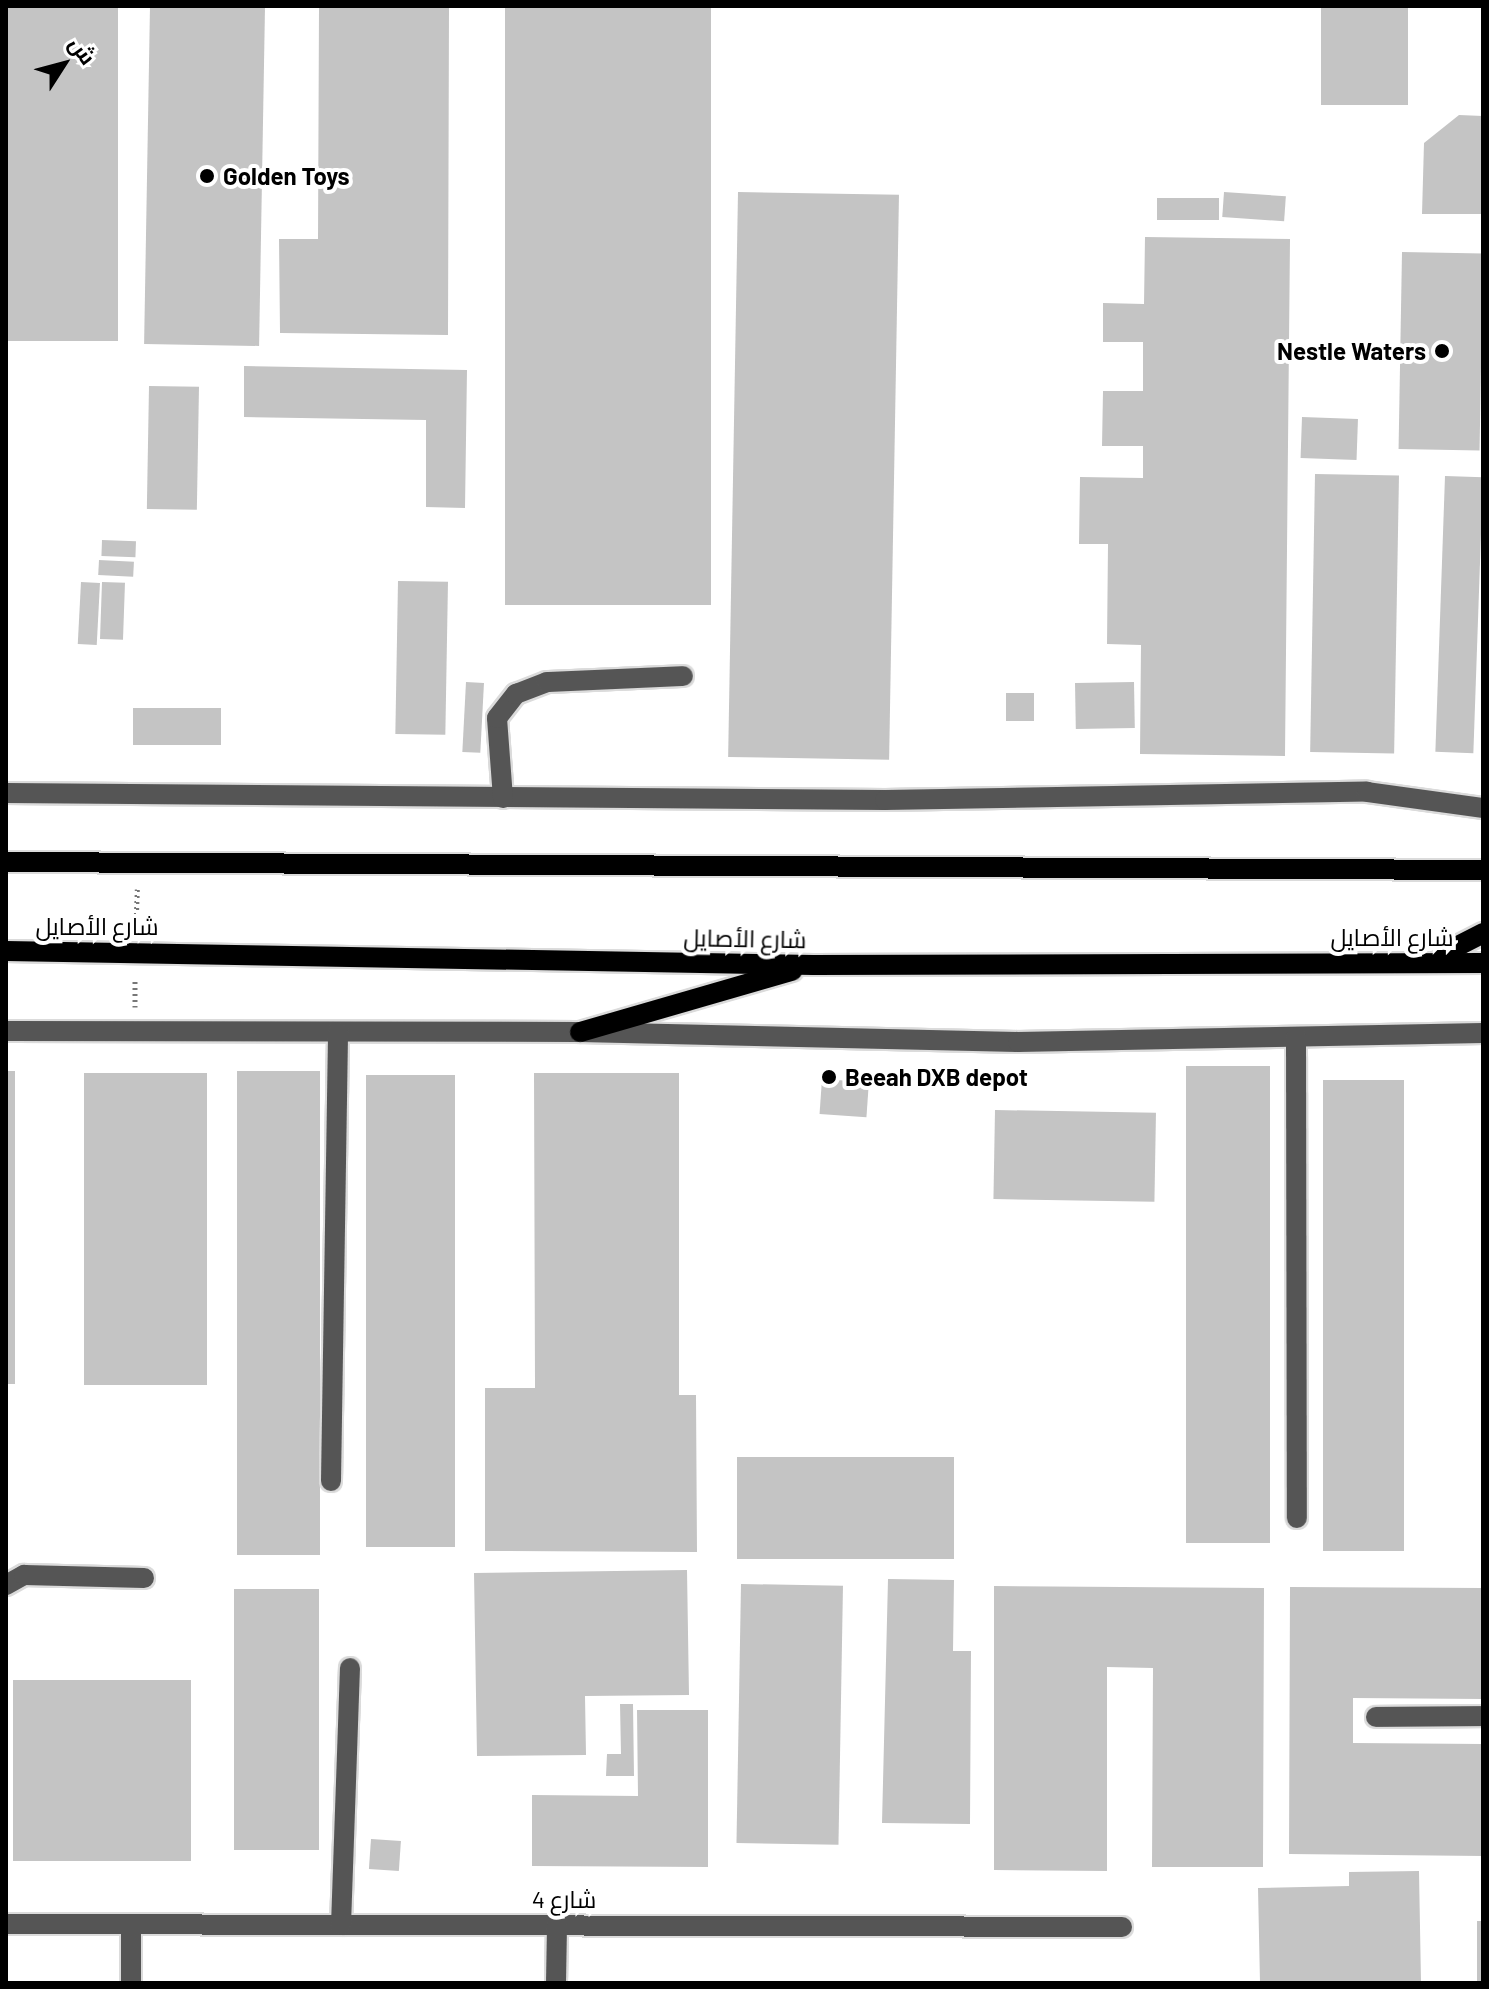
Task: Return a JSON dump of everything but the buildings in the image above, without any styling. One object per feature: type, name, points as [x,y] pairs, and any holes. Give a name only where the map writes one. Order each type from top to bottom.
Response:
[{"type":"main road","points":[[6,862],[1483,870]]},
{"type":"main road","points":[[1437,963],[1454,948],[1483,933]]},
{"type":"main road","name":"شارع الأصايل","points":[[6,951],[813,965],[1483,963]]},
{"type":"main road","points":[[580,1032],[813,965]]},
{"type":"street","points":[[503,798],[497,718],[516,694],[547,682],[683,676]]},
{"type":"street","points":[[6,793],[885,800],[1367,792],[1483,808]]},
{"type":"street","points":[[6,1031],[580,1032],[1018,1042],[1483,1033]]},
{"type":"street","points":[[331,1481],[338,1032]]},
{"type":"street","points":[[1296,1037],[1297,1518]]},
{"type":"street","points":[[6,1585],[24,1575],[144,1578]]},
{"type":"street","points":[[341,1925],[350,1668]]},
{"type":"street","points":[[1376,1717],[1483,1716]]},
{"type":"street","name":"شارع 4","points":[[6,1924],[1122,1927]]},
{"type":"street","points":[[131,1925],[131,1983]]},
{"type":"street","points":[[556,1983],[557,1925]]},
{"type":"path","points":[[136,1031],[138,863]]},
{"type":"place","name":"Golden Toys","points":[[207,176]]},
{"type":"place","name":"Nestle Waters","points":[[1442,351]]},
{"type":"place","name":"Beeah DXB depot","points":[[829,1077]]}]
